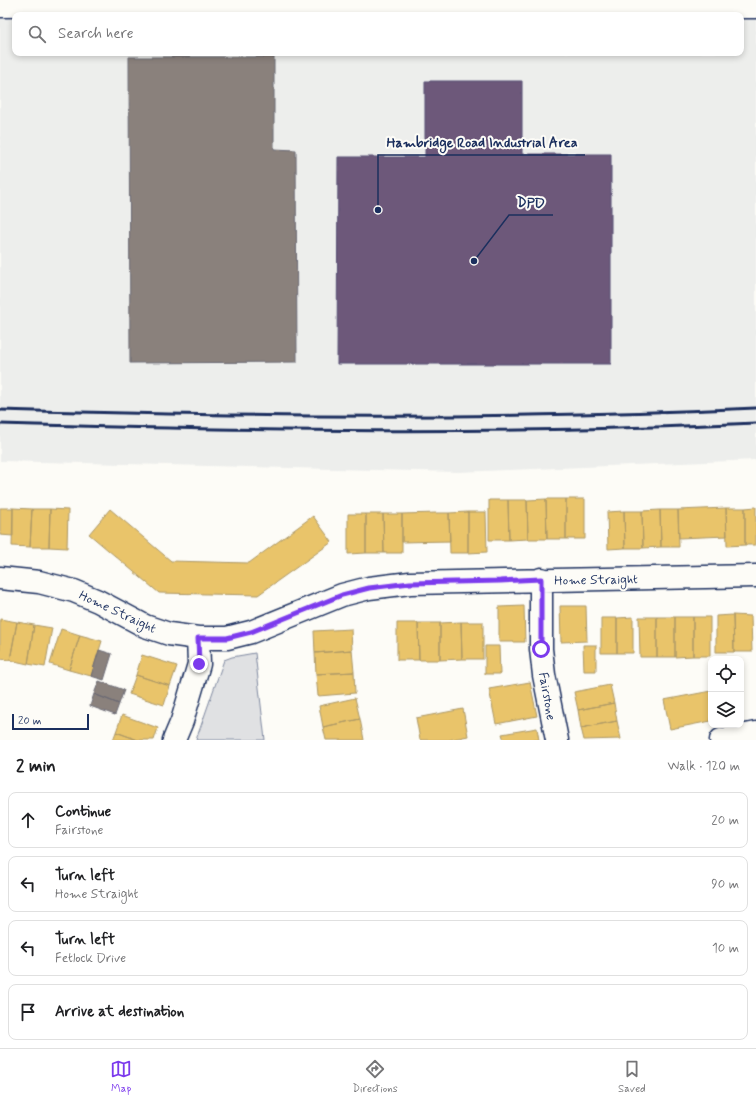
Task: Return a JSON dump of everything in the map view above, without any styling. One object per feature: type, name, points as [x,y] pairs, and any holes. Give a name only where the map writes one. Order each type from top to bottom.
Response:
[{"type":"street","points":[[0,6],[175,4],[483,7],[756,7]]},
{"type":"street","name":"Home Straight","points":[[0,578],[39,582],[74,591],[98,601],[145,626],[169,634],[198,638],[227,638],[251,632],[342,595],[369,588],[410,583],[541,579],[756,576]]},
{"type":"street","name":"Fairstone","points":[[541,579],[541,649],[544,675],[556,740]]},
{"type":"street","points":[[174,740],[182,721],[199,664],[198,638]]},
{"type":"street","points":[[721,740],[756,733]]},
{"type":"shaded area","points":[[0,0],[756,0],[756,460],[458,472],[0,461]]},
{"type":"shaded area","points":[[255,653],[265,740],[196,740],[224,660]]},
{"type":"building: Homes","points":[[546,499],[566,499],[566,539],[547,539]]},
{"type":"building: Homes","points":[[546,499],[547,539],[528,539],[527,500]]},
{"type":"building: Homes","points":[[566,499],[585,499],[585,539],[566,539]]},
{"type":"building: Homes","points":[[489,500],[508,500],[509,540],[489,540]]},
{"type":"building: Homes","points":[[508,500],[527,500],[528,539],[509,540]]},
{"type":"building: Homes","points":[[756,507],[756,545],[745,545],[745,508]]},
{"type":"building: Homes","points":[[0,508],[13,508],[13,536],[0,535]]},
{"type":"building: Homes","points":[[13,508],[32,509],[30,547],[12,546]]},
{"type":"building: Homes","points":[[726,508],[745,508],[745,545],[727,546]]},
{"type":"building: Homes","points":[[726,508],[727,536],[679,538],[678,510]]},
{"type":"building: Homes","points":[[32,509],[50,509],[49,547],[30,547]]},
{"type":"building: Homes","points":[[50,509],[68,510],[67,548],[49,547]]},
{"type":"building: Homes","points":[[110,509],[171,561],[249,563],[313,516],[332,542],[258,595],[159,593],[89,534]]},
{"type":"building: Homes","points":[[660,510],[678,510],[679,547],[661,547]]},
{"type":"building: Homes","points":[[660,510],[661,547],[643,548],[642,511]]},
{"type":"building: Homes","points":[[624,511],[625,548],[608,549],[607,512]]},
{"type":"building: Homes","points":[[624,511],[642,511],[643,548],[625,548]]},
{"type":"building: Homes","points":[[468,512],[486,512],[487,552],[468,553]]},
{"type":"building: Homes","points":[[468,512],[468,553],[450,553],[449,513]]},
{"type":"building: Homes","points":[[449,513],[450,541],[402,542],[402,514]]},
{"type":"building: Homes","points":[[348,514],[366,514],[366,553],[348,554]]},
{"type":"building: Homes","points":[[366,514],[383,514],[384,553],[366,553]]},
{"type":"building: Homes","points":[[383,514],[402,514],[402,553],[384,553]]},
{"type":"building: Homes","points":[[524,606],[525,642],[499,642],[499,607]]},
{"type":"building: Homes","points":[[560,606],[586,606],[587,641],[561,642]]},
{"type":"building: Homes","points":[[733,615],[751,616],[752,652],[734,652]]},
{"type":"building: Homes","points":[[733,615],[734,652],[716,652],[716,616]]},
{"type":"building: Homes","points":[[633,617],[633,653],[617,653],[617,618]]},
{"type":"building: Homes","points":[[639,617],[657,617],[657,657],[640,657]]},
{"type":"building: Homes","points":[[657,617],[675,617],[675,657],[657,657]]},
{"type":"building: Homes","points":[[675,617],[693,617],[693,656],[675,657]]},
{"type":"building: Homes","points":[[693,617],[710,617],[710,656],[693,656]]},
{"type":"building: Homes","points":[[601,618],[617,618],[617,653],[601,653]]},
{"type":"building: Homes","points":[[0,619],[17,622],[10,660],[0,659]]},
{"type":"building: Homes","points":[[17,622],[34,625],[28,664],[10,660]]},
{"type":"building: Homes","points":[[461,622],[483,622],[483,659],[462,659]]},
{"type":"building: Homes","points":[[461,622],[462,659],[440,660],[440,623]]},
{"type":"building: Homes","points":[[397,623],[418,623],[419,660],[397,660]]},
{"type":"building: Homes","points":[[418,623],[440,623],[440,660],[419,660]]},
{"type":"building: Homes","points":[[34,625],[52,628],[45,667],[28,664]]},
{"type":"building: Homes","points":[[61,629],[80,635],[69,670],[50,664]]},
{"type":"building: Homes","points":[[351,629],[352,650],[315,653],[314,631]]},
{"type":"building: Homes","points":[[80,635],[102,641],[91,676],[69,670]]},
{"type":"building: Homes","points":[[583,645],[596,645],[596,671],[584,671]]},
{"type":"building: Homes","points":[[485,646],[499,646],[500,674],[485,674]]},
{"type":"building: Homes","points":[[352,650],[354,672],[316,674],[315,653]]},
{"type":"building: Homes","points":[[142,655],[177,666],[170,686],[136,675]]},
{"type":"building: Homes","points":[[354,672],[355,693],[318,696],[316,674]]},
{"type":"building: Homes","points":[[136,675],[170,686],[164,705],[129,694]]},
{"type":"building: Homes","points":[[530,682],[537,716],[496,724],[489,689]]},
{"type":"building: Homes","points":[[610,685],[614,703],[578,710],[574,692]]},
{"type":"building: Homes","points":[[708,692],[708,722],[670,729],[664,700]]},
{"type":"building: Homes","points":[[355,698],[360,719],[323,727],[319,706]]},
{"type":"building: Homes","points":[[614,703],[617,721],[581,728],[578,710]]},
{"type":"building: Homes","points":[[463,709],[468,736],[448,740],[420,740],[416,718]]},
{"type":"building: Homes","points":[[122,715],[158,728],[154,740],[138,740],[116,732]]},
{"type":"building: Homes","points":[[360,719],[364,740],[326,740],[323,727]]},
{"type":"building: Homes","points":[[617,721],[621,739],[584,740],[581,728]]},
{"type":"building: Homes","points":[[537,728],[539,740],[504,740],[502,734]]},
{"type":"building: Homes","points":[[116,732],[138,740],[113,740]]},
{"type":"building: Offices","points":[[425,81],[522,81],[522,154],[611,154],[611,364],[337,364],[338,157],[425,157]]},
{"type":"building: Industry","points":[[129,57],[274,57],[274,149],[296,150],[297,362],[130,363]]},
{"type":"building: Industry","points":[[99,650],[112,654],[104,680],[91,676]]},
{"type":"building: Industry","points":[[99,681],[124,690],[119,704],[94,694]]},
{"type":"building: Industry","points":[[94,694],[119,704],[115,715],[90,706]]},
{"type":"railway","points":[[0,410],[284,416],[472,416],[662,412],[756,408]]},
{"type":"railway","points":[[0,424],[378,431],[662,427],[756,423]]},
{"type":"place","name":"Hambridge Road Industrial Area","points":[[378,210]]},
{"type":"place","name":"DPD","points":[[474,261]]},
{"type":"route","points":[[199,664],[198,638],[227,638],[251,632],[342,595],[369,588],[410,583],[541,579],[541,649]]}]
